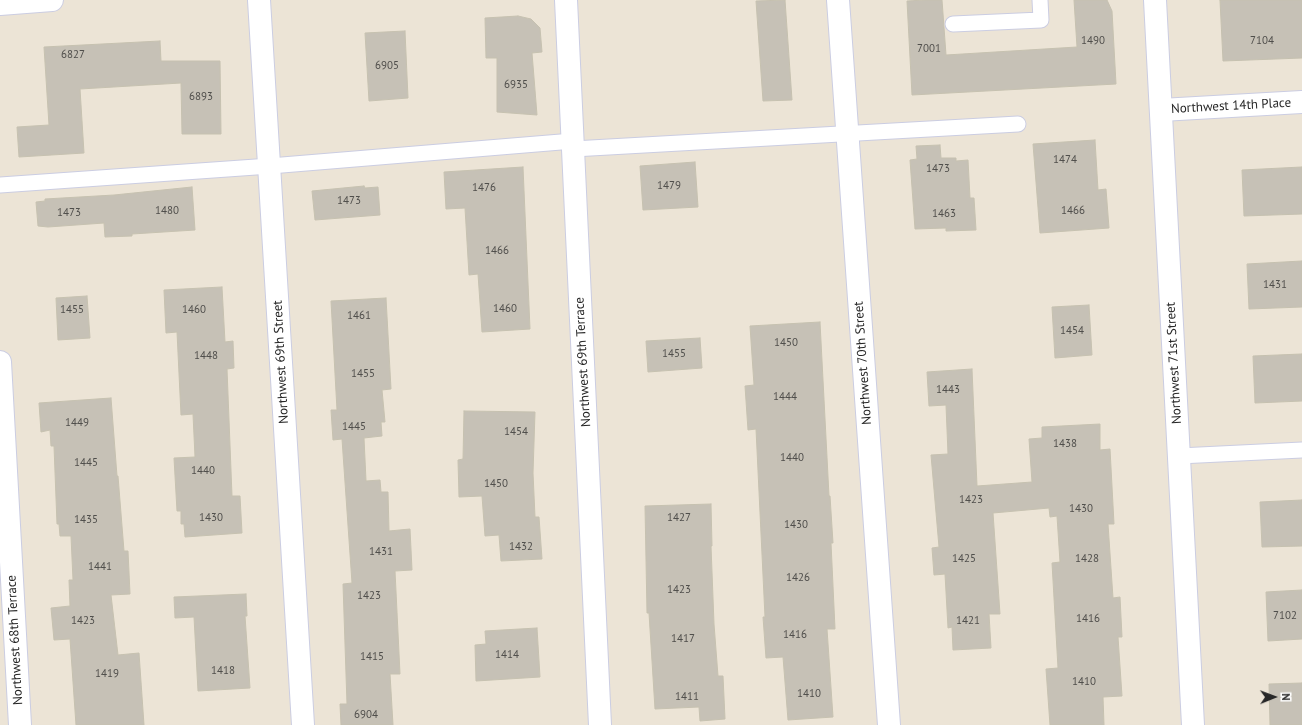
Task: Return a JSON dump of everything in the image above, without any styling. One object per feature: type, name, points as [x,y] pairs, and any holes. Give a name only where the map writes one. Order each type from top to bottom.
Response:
[{"type":"street","points":[[0,4],[52,0]]},
{"type":"street","name":"Northwest 69th Street","points":[[259,0],[303,725]]},
{"type":"street","name":"Northwest 69th Terrace","points":[[566,0],[600,725]]},
{"type":"street","name":"Northwest 70th Street","points":[[838,0],[889,725]]},
{"type":"street","name":"Northwest 71st Street","points":[[1155,0],[1193,725]]},
{"type":"street","name":"Northwest 14th Place","points":[[1161,110],[1302,102]]},
{"type":"street","name":"Northwest 68th Terrace","points":[[0,362],[20,725]]},
{"type":"lane","points":[[953,24],[1041,20],[1040,0]]},
{"type":"lane","points":[[0,185],[573,145],[847,134],[1018,124]]},
{"type":"lane","points":[[1179,456],[1302,450]]},
{"type":"building","points":[[785,0],[792,100],[763,101],[756,1]]},
{"type":"building","points":[[942,0],[946,55],[1077,47],[1074,0],[1107,0],[1112,11],[1116,84],[912,95],[907,1]]},
{"type":"building","points":[[1220,0],[1302,0],[1302,58],[1223,61]]},
{"type":"building","points":[[518,16],[531,19],[540,28],[542,52],[532,53],[537,115],[497,112],[497,58],[486,58],[485,18]]},
{"type":"building","points":[[405,31],[408,98],[369,101],[365,33]]},
{"type":"building","points":[[160,41],[161,61],[220,61],[221,134],[182,134],[181,83],[80,89],[84,153],[19,157],[17,127],[49,125],[44,47]]},
{"type":"building","points":[[1095,140],[1098,190],[1106,189],[1109,228],[1040,233],[1033,144]]},
{"type":"building","points":[[940,145],[941,158],[956,158],[956,161],[968,160],[970,198],[974,198],[976,230],[946,231],[946,228],[915,229],[910,160],[917,159],[916,146]]},
{"type":"building","points":[[695,162],[698,207],[643,210],[640,166]]},
{"type":"building","points":[[523,167],[530,329],[482,332],[478,274],[469,275],[465,208],[446,209],[444,172]]},
{"type":"building","points":[[1302,167],[1302,214],[1244,216],[1242,170]]},
{"type":"building","points":[[364,186],[365,188],[378,187],[380,215],[315,220],[312,191]]},
{"type":"building","points":[[192,187],[195,230],[105,237],[104,223],[48,227],[38,226],[36,202],[45,201],[45,199],[114,195]]},
{"type":"building","points":[[1302,261],[1302,307],[1249,309],[1247,264]]},
{"type":"building","points":[[222,287],[225,342],[233,341],[234,368],[227,369],[232,496],[240,496],[242,533],[185,537],[184,524],[181,524],[181,511],[177,511],[174,458],[195,457],[193,414],[181,415],[177,332],[166,333],[164,290]]},
{"type":"building","points":[[87,296],[90,338],[58,340],[56,298]]},
{"type":"building","points":[[386,298],[391,389],[382,390],[385,422],[381,422],[382,436],[364,438],[366,481],[380,480],[381,492],[388,492],[389,531],[410,529],[412,570],[395,571],[400,674],[390,674],[393,725],[341,725],[340,704],[347,704],[343,584],[352,583],[342,439],[333,440],[331,410],[337,410],[331,301]]},
{"type":"building","points":[[1089,305],[1092,355],[1055,358],[1052,307]]},
{"type":"building","points":[[820,322],[829,496],[833,543],[831,543],[835,629],[827,629],[833,717],[788,720],[783,657],[766,658],[763,617],[765,617],[756,429],[748,430],[745,386],[754,385],[750,326]]},
{"type":"building","points":[[700,338],[702,368],[648,372],[646,341]]},
{"type":"building","points":[[1302,354],[1302,401],[1255,403],[1253,356]]},
{"type":"building","points":[[972,369],[977,486],[1032,482],[1029,439],[1042,438],[1042,427],[1100,424],[1100,450],[1110,449],[1114,524],[1108,524],[1113,598],[1120,597],[1122,637],[1118,637],[1122,696],[1103,697],[1104,725],[1050,725],[1046,669],[1058,668],[1052,563],[1060,562],[1057,516],[1050,517],[1049,508],[993,513],[1000,614],[989,614],[991,648],[953,650],[952,627],[948,628],[945,574],[934,575],[932,548],[939,547],[931,455],[948,454],[946,405],[929,406],[927,372]]},
{"type":"building","points":[[111,398],[124,551],[128,551],[130,594],[111,595],[118,655],[139,653],[144,725],[76,725],[70,639],[54,640],[51,608],[70,606],[69,580],[73,580],[71,536],[60,536],[59,524],[57,524],[54,446],[51,446],[50,430],[41,432],[39,403]]},
{"type":"building","points":[[464,411],[535,412],[533,473],[535,517],[539,517],[542,559],[501,561],[499,535],[485,536],[482,496],[459,497],[458,460],[463,459]]},
{"type":"building","points":[[1302,500],[1302,546],[1262,547],[1260,502]]},
{"type":"building","points":[[711,504],[714,624],[718,676],[723,676],[725,719],[700,721],[699,707],[655,709],[649,613],[647,613],[645,506]]},
{"type":"building","points":[[1302,590],[1302,639],[1268,641],[1266,592]]},
{"type":"building","points":[[246,594],[247,616],[245,616],[250,688],[198,691],[194,617],[175,618],[174,597]]},
{"type":"building","points":[[537,628],[540,677],[476,681],[475,645],[486,644],[485,631]]},
{"type":"building","points":[[1302,683],[1302,725],[1270,725],[1269,684]]}]
